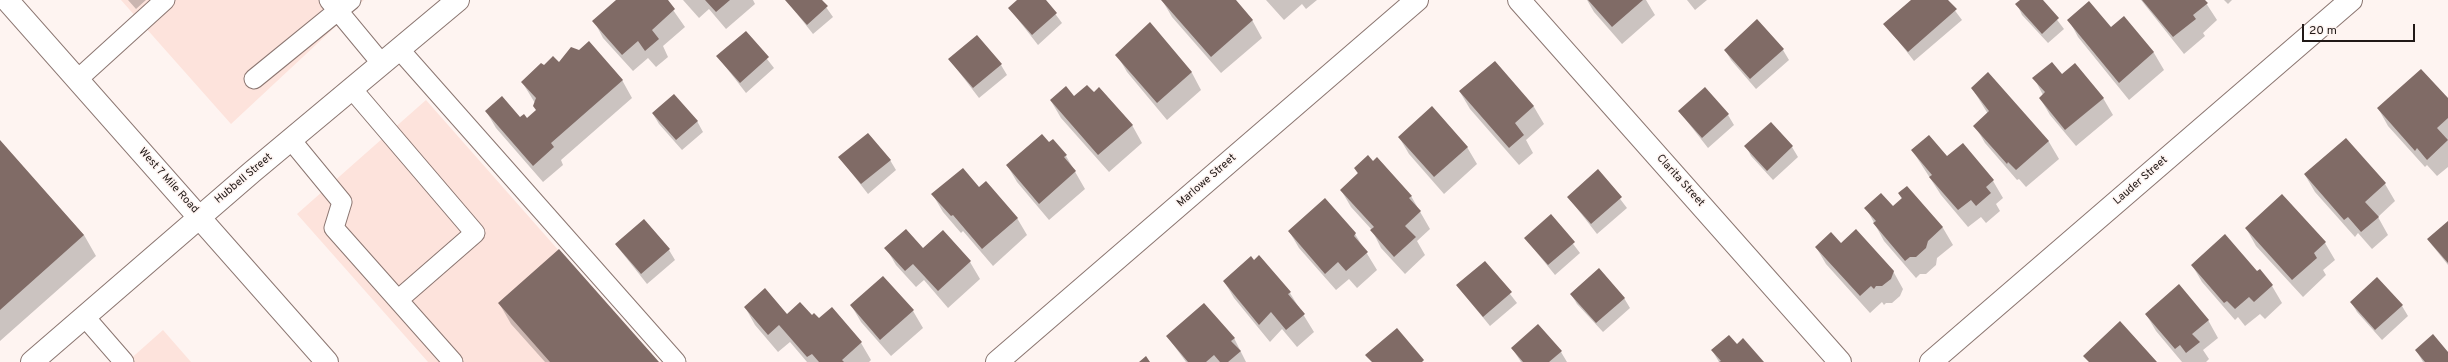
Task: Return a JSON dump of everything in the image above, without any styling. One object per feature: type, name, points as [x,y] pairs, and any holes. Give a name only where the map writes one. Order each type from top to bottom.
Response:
[{"type":"street","name":"West 7 Mile Road","points":[[7,0],[327,362]]},
{"type":"street","name":"Hubbell Street","points":[[32,362],[200,217],[458,0]]},
{"type":"street","name":"Marlowe Street","points":[[997,362],[1417,0]]},
{"type":"street","name":"Clarita Street","points":[[1519,0],[1840,362]]},
{"type":"street","name":"Lauder Street","points":[[1931,362],[2351,0]]},
{"type":"lane","points":[[78,79],[165,0]]},
{"type":"lane","points":[[254,79],[339,3],[382,64]]},
{"type":"lane","points":[[399,49],[676,362]]},
{"type":"lane","points":[[352,89],[475,233],[398,300]]},
{"type":"lane","points":[[291,140],[342,202],[334,228],[453,362]]},
{"type":"lane","points":[[84,316],[124,362]]},
{"type":"shaded area","points":[[121,0],[364,0],[231,124]]},
{"type":"shaded area","points":[[426,100],[657,362],[428,362],[297,214]]},
{"type":"shaded area","points":[[163,330],[191,362],[127,362]]},
{"type":"building","points":[[616,0],[668,0],[675,9],[652,30],[659,39],[645,51],[638,41],[622,55],[592,21]]},
{"type":"building","points":[[705,0],[730,0],[716,12]]},
{"type":"building","points":[[785,0],[822,0],[828,6],[807,25]]},
{"type":"building","points":[[1017,0],[1046,0],[1057,13],[1032,35],[1008,8]]},
{"type":"building","points":[[1161,0],[1236,0],[1253,20],[1211,57]]},
{"type":"building","points":[[1588,0],[1643,0],[1612,27]]},
{"type":"building","points":[[1911,0],[1948,0],[1957,9],[1908,52],[1883,24]]},
{"type":"building","points":[[2020,0],[2043,0],[2059,18],[2042,34],[2015,4]]},
{"type":"building","points":[[2142,0],[2205,0],[2208,3],[2193,15],[2196,19],[2173,37]]},
{"type":"building","points":[[2089,1],[2111,27],[2124,16],[2154,52],[2119,83],[2067,20]]},
{"type":"building","points":[[1757,19],[1784,49],[1750,79],[1724,50]]},
{"type":"building","points":[[1150,22],[1192,72],[1157,103],[1115,55]]},
{"type":"building","points":[[746,31],[769,57],[740,83],[716,56]]},
{"type":"building","points":[[977,35],[1002,64],[973,88],[948,59]]},
{"type":"building","points":[[589,41],[623,80],[551,143],[554,147],[533,166],[485,111],[502,96],[520,117],[524,114],[527,118],[536,110],[533,106],[536,98],[521,82],[541,63],[544,65],[553,56],[559,62],[571,47],[579,50]]},
{"type":"building","points":[[1495,61],[1534,106],[1515,123],[1524,135],[1509,148],[1459,91]]},
{"type":"building","points":[[2052,62],[2062,74],[2075,63],[2104,98],[2065,130],[2039,98],[2045,92],[2032,78]]},
{"type":"building","points":[[2421,69],[2448,98],[2448,118],[2437,128],[2448,140],[2427,160],[2417,148],[2415,151],[2377,108]]},
{"type":"building","points":[[1988,72],[2049,141],[2016,170],[2008,162],[2007,164],[1973,126],[1989,111],[1971,88]]},
{"type":"building","points":[[1087,85],[1094,92],[1099,87],[1133,125],[1098,155],[1050,100],[1066,86],[1074,96]]},
{"type":"building","points":[[1705,87],[1729,114],[1702,138],[1678,111]]},
{"type":"building","points":[[674,94],[698,121],[676,140],[652,113]]},
{"type":"building","points":[[1432,106],[1468,147],[1434,177],[1398,137]]},
{"type":"building","points":[[1771,122],[1793,146],[1767,171],[1744,146]]},
{"type":"building","points":[[868,133],[891,160],[861,184],[838,157]]},
{"type":"building","points":[[1042,134],[1049,142],[1053,139],[1067,155],[1064,157],[1076,171],[1039,204],[1006,165]]},
{"type":"building","points":[[1929,135],[1947,156],[1963,143],[1994,180],[1986,187],[1991,193],[1976,206],[1971,200],[1958,210],[1929,177],[1932,175],[1911,150]]},
{"type":"building","points":[[2346,138],[2386,183],[2365,202],[2379,217],[2361,232],[2348,217],[2344,220],[2304,174]]},
{"type":"building","points":[[0,140],[84,235],[0,310]]},
{"type":"building","points":[[1368,155],[1373,161],[1377,157],[1412,196],[1409,198],[1421,211],[1405,226],[1416,237],[1394,257],[1370,230],[1374,227],[1340,190],[1358,173],[1354,168]]},
{"type":"building","points":[[963,168],[979,187],[986,181],[1018,218],[982,249],[953,215],[951,216],[931,194]]},
{"type":"building","points":[[1598,169],[1622,197],[1591,224],[1567,197]]},
{"type":"building","points":[[1907,186],[1943,227],[1928,241],[1926,248],[1916,257],[1910,257],[1905,261],[1873,223],[1876,221],[1864,208],[1881,193],[1893,206],[1902,198],[1898,193]]},
{"type":"building","points":[[2282,194],[2326,242],[2314,253],[2317,258],[2292,280],[2245,228]]},
{"type":"building","points":[[1325,198],[1356,233],[1354,236],[1368,252],[1346,271],[1338,262],[1325,274],[1288,231]]},
{"type":"building","points":[[1551,214],[1575,242],[1548,265],[1524,238]]},
{"type":"building","points":[[644,219],[670,249],[641,274],[615,244]]},
{"type":"building","points":[[2448,221],[2448,263],[2427,239]]},
{"type":"building","points":[[906,229],[923,248],[943,230],[971,261],[938,291],[913,264],[905,271],[884,248]]},
{"type":"building","points":[[1856,229],[1894,271],[1891,279],[1882,286],[1876,286],[1874,289],[1871,286],[1860,296],[1815,247],[1831,232],[1841,243]]},
{"type":"building","points":[[2225,234],[2257,271],[2260,269],[2273,285],[2254,302],[2249,297],[2235,309],[2227,301],[2224,303],[2191,265]]},
{"type":"building","points":[[559,249],[659,362],[550,362],[498,303]]},
{"type":"building","points":[[1259,255],[1291,292],[1288,294],[1305,314],[1286,330],[1271,312],[1259,325],[1223,281],[1251,256],[1254,260]]},
{"type":"building","points":[[1485,261],[1512,292],[1483,317],[1456,285]]},
{"type":"building","points":[[1599,268],[1625,298],[1596,323],[1570,294]]},
{"type":"building","points":[[883,276],[914,310],[880,340],[850,305]]},
{"type":"building","points":[[2377,277],[2403,305],[2375,330],[2350,302]]},
{"type":"building","points":[[2179,284],[2209,320],[2192,334],[2200,342],[2186,353],[2180,345],[2175,349],[2145,314]]},
{"type":"building","points":[[765,288],[787,314],[800,302],[812,315],[814,313],[819,318],[832,307],[862,342],[842,360],[844,362],[819,362],[812,354],[807,357],[779,325],[768,335],[744,307]]},
{"type":"building","points":[[1204,303],[1235,338],[1231,341],[1241,351],[1228,362],[1220,362],[1214,355],[1206,362],[1188,362],[1166,336]]},
{"type":"building","points":[[2120,321],[2157,362],[2089,362],[2083,356]]},
{"type":"building","points":[[1538,324],[1562,351],[1549,362],[1523,362],[1511,348]]},
{"type":"building","points":[[1397,328],[1424,360],[1422,362],[1372,362],[1365,355]]},
{"type":"building","points":[[2433,334],[2448,352],[2448,362],[2425,362],[2415,350]]},
{"type":"building","points":[[1729,335],[1737,344],[1743,338],[1764,362],[1719,362],[1721,361],[1711,350]]},
{"type":"building","points":[[1146,356],[1150,362],[1139,362]]}]
